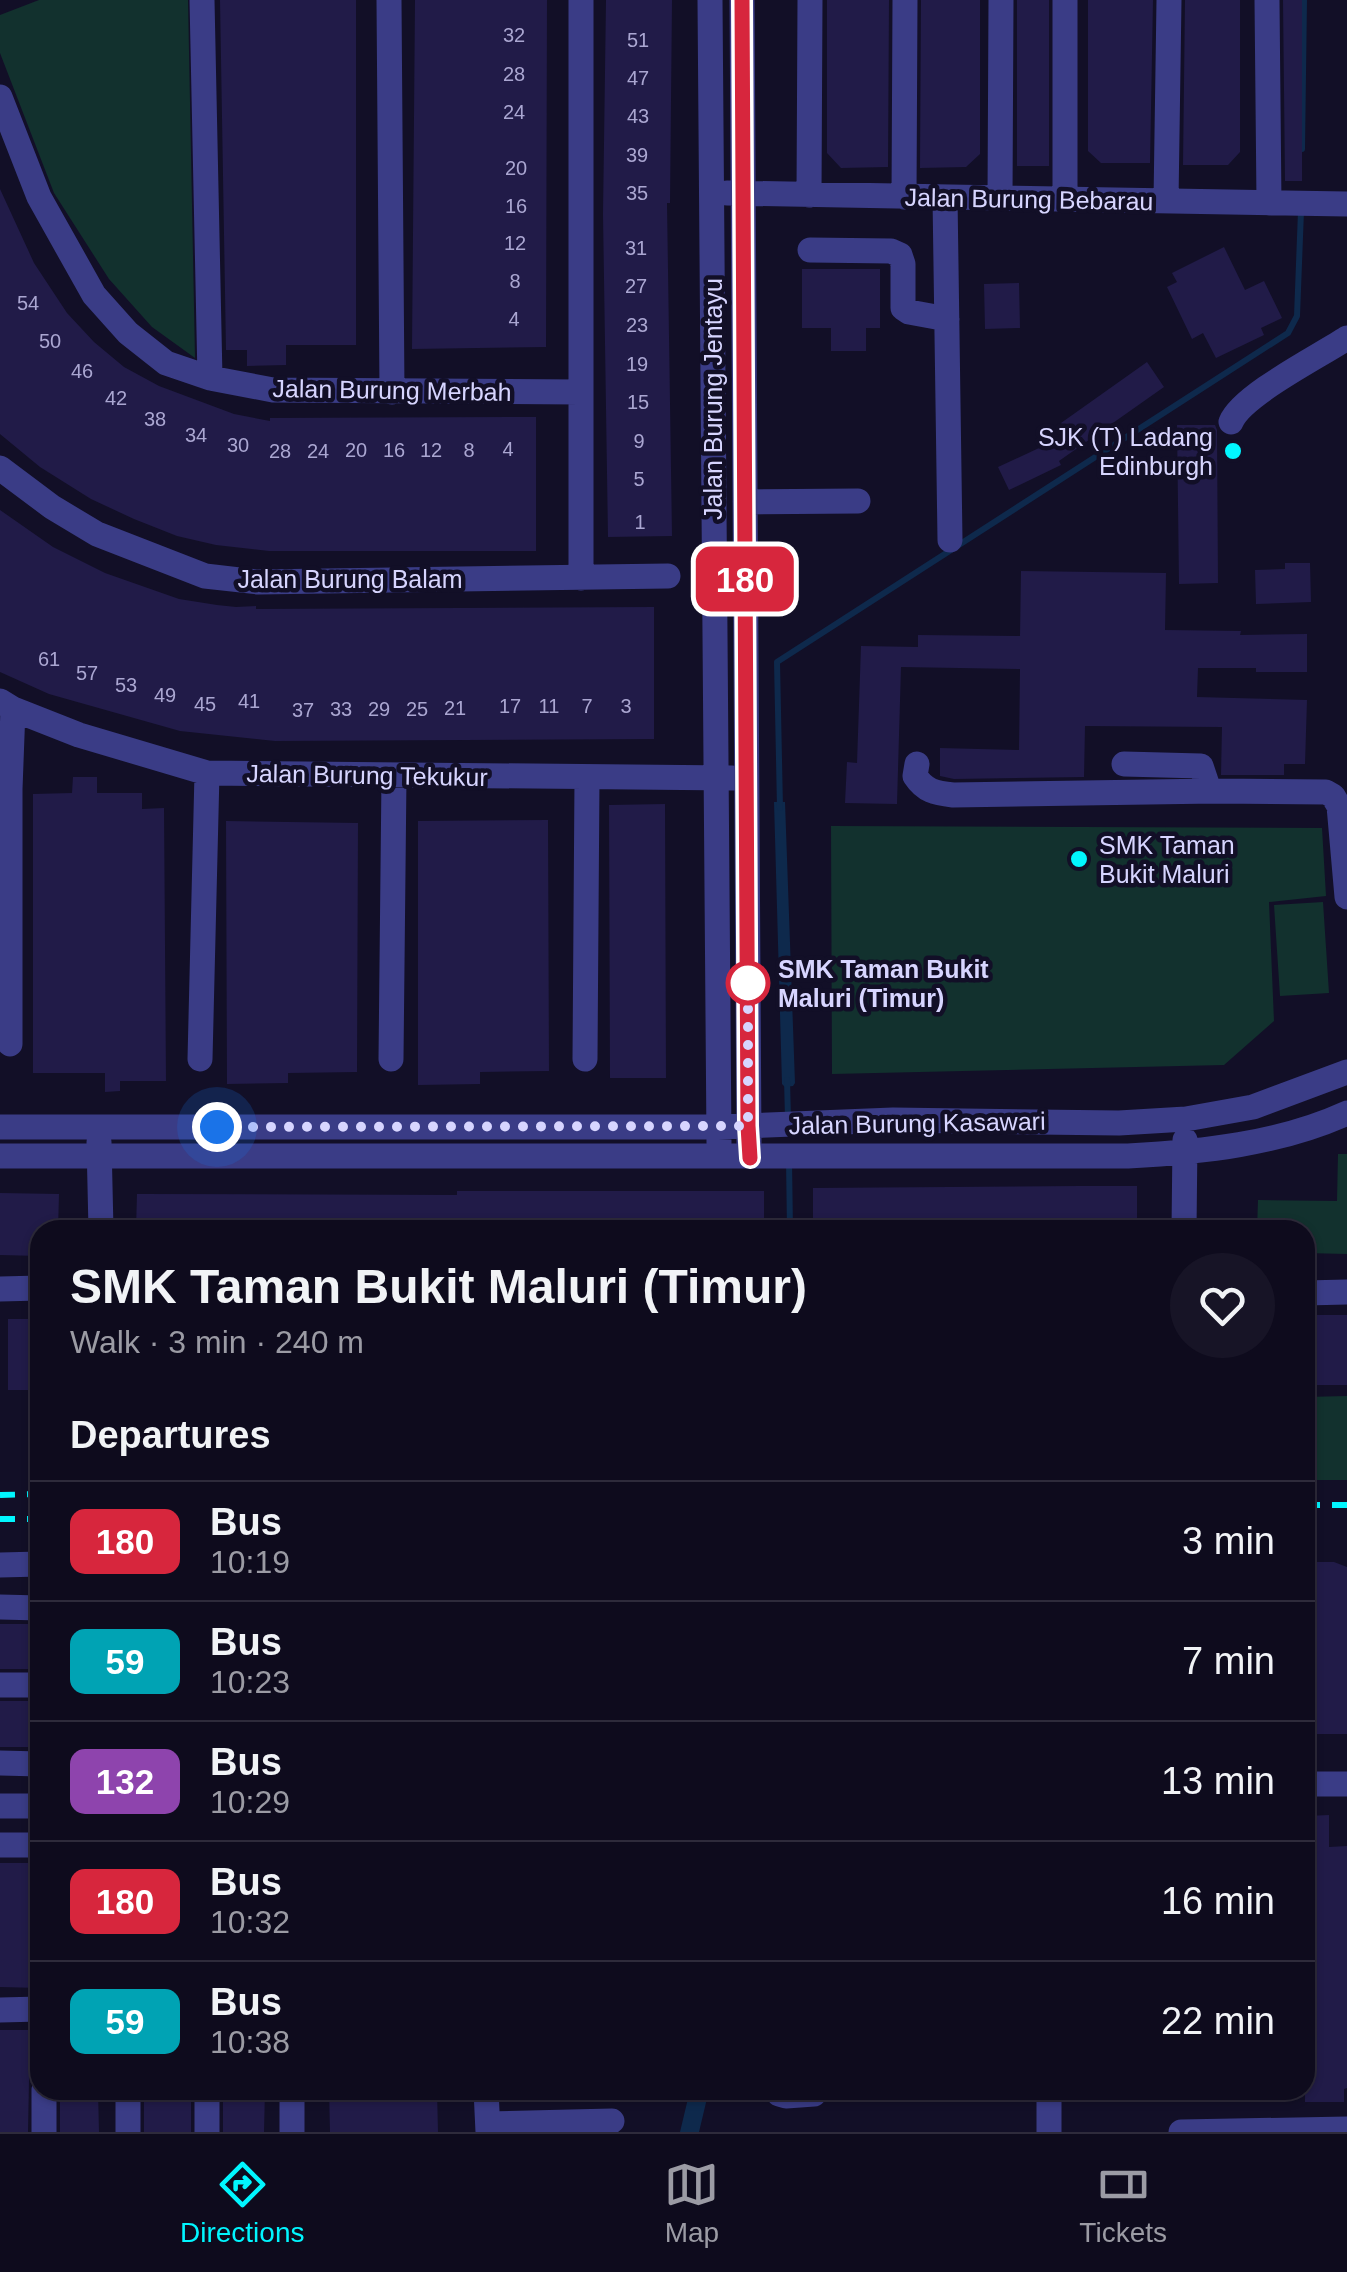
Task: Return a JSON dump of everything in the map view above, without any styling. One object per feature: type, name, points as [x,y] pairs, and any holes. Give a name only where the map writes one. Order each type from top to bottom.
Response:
[{"type":"street","points":[[202,0],[210,378]]},
{"type":"street","points":[[389,0],[392,392]]},
{"type":"street","points":[[580,578],[581,0]]},
{"type":"street","name":"Jalan Burung Jentayu","points":[[710,0],[720,1158]]},
{"type":"street","name":"Jalan Burung Jentayu","points":[[742,0],[746,778],[763,1158]]},
{"type":"street","points":[[809,195],[810,0]]},
{"type":"street","points":[[904,196],[905,0]]},
{"type":"street","points":[[1000,198],[1001,0]]},
{"type":"street","points":[[1064,199],[1065,0]]},
{"type":"street","points":[[1166,201],[1168,0]]},
{"type":"street","points":[[1267,0],[1275,203]]},
{"type":"street","name":"Jalan Burung Merbah","points":[[0,97],[38,197],[94,295],[128,332],[166,363],[210,378],[274,390],[580,392]]},
{"type":"street","name":"Jalan Burung Bebarau","points":[[711,193],[1347,204]]},
{"type":"street","points":[[945,197],[950,540]]},
{"type":"street","points":[[810,250],[891,251],[900,255],[904,308],[947,320]]},
{"type":"street","points":[[1231,422],[1236,411],[1347,338]]},
{"type":"street","name":"Jalan Burung Balam","points":[[0,468],[52,508],[97,534],[205,576],[258,582],[668,576]]},
{"type":"street","points":[[744,502],[858,501]]},
{"type":"street","points":[[7,705],[10,1044]]},
{"type":"street","name":"Jalan Burung Tekukur","points":[[7,705],[80,735],[207,773],[746,778]]},
{"type":"street","points":[[918,764],[915,776],[922,786],[930,792],[953,795],[1326,792],[1339,806],[1347,896]]},
{"type":"street","points":[[1124,764],[1201,766],[1208,787],[1215,790]]},
{"type":"street","points":[[200,1059],[207,773]]},
{"type":"street","points":[[391,1059],[394,776]]},
{"type":"street","points":[[585,1059],[587,778]]},
{"type":"street","name":"Jalan Burung Kasawari","points":[[0,1126],[718,1127],[894,1120],[1120,1122],[1186,1119],[1253,1107],[1347,1072]]},
{"type":"street","name":"Jalan Burung Kasawari","points":[[0,1156],[1128,1156],[1247,1143],[1347,1113]]},
{"type":"street","points":[[1184,1220],[1186,1119]]},
{"type":"street","points":[[99,1127],[101,1220]]},
{"type":"street","points":[[0,1289],[30,1288]]},
{"type":"street","points":[[1315,1293],[1347,1292]]},
{"type":"street","points":[[0,1565],[30,1564]]},
{"type":"street","points":[[0,1607],[30,1608]]},
{"type":"street","points":[[0,1685],[30,1685]]},
{"type":"street","points":[[0,1764],[30,1764]]},
{"type":"street","points":[[1315,1784],[1347,1784]]},
{"type":"street","points":[[0,1806],[30,1806]]},
{"type":"street","points":[[0,1845],[30,1845]]},
{"type":"street","points":[[0,2010],[30,2009]]},
{"type":"street","points":[[44,2100],[44,2132]]},
{"type":"street","points":[[128,2100],[128,2132]]},
{"type":"street","points":[[207,2100],[207,2132]]},
{"type":"street","points":[[292,2100],[292,2132]]},
{"type":"street","points":[[487,2100],[488,2128],[612,2121]]},
{"type":"street","points":[[1049,2100],[1049,2132]]},
{"type":"street","points":[[1181,2132],[1347,2129]]},
{"type":"green space","points":[[39,0],[188,0],[195,358],[152,327],[109,279],[54,193],[0,53],[0,15]]},
{"type":"green space","points":[[831,826],[1322,828],[1326,896],[1269,902],[1274,1021],[1224,1065],[832,1074]]},
{"type":"green space","points":[[1323,902],[1329,993],[1280,996],[1274,905]]},
{"type":"green space","points":[[1338,1154],[1347,1154],[1347,1254],[1315,1253],[1315,1220],[1257,1220],[1258,1200],[1337,1201]]},
{"type":"green space","points":[[1347,1396],[1347,1480],[1315,1480],[1315,1397]]},
{"type":"water","points":[[774,802],[785,802],[795,1083],[785,1087],[782,1084]]},
{"type":"water","points":[[688,2100],[707,2100],[699,2132],[680,2132]]},
{"type":"building","points":[[220,0],[356,0],[356,345],[286,345],[286,365],[247,366],[247,350],[226,350]]},
{"type":"building","points":[[415,0],[547,0],[546,347],[412,349]]},
{"type":"building","points":[[606,0],[672,0],[667,203],[672,536],[608,537],[603,214]]},
{"type":"building","points":[[827,0],[889,0],[888,167],[841,168],[827,153]]},
{"type":"building","points":[[921,0],[980,0],[980,154],[966,167],[920,168]]},
{"type":"building","points":[[1017,0],[1049,0],[1049,166],[1017,166]]},
{"type":"building","points":[[1088,0],[1153,0],[1150,163],[1101,163],[1088,151]]},
{"type":"building","points":[[1185,0],[1240,0],[1240,152],[1228,165],[1183,165]]},
{"type":"building","points":[[1283,0],[1302,0],[1302,181],[1285,181]]},
{"type":"building","points":[[0,189],[34,263],[67,313],[124,367],[159,386],[234,414],[270,421],[536,417],[536,551],[269,551],[216,545],[177,536],[134,519],[91,499],[40,467],[0,434]]},
{"type":"building","points":[[1224,247],[1245,290],[1264,281],[1282,318],[1261,328],[1264,335],[1216,358],[1203,333],[1192,339],[1167,287],[1177,282],[1172,273]]},
{"type":"building","points":[[802,269],[880,269],[880,328],[866,328],[866,351],[831,351],[831,328],[802,328]]},
{"type":"building","points":[[1019,283],[1020,328],[985,329],[984,284]]},
{"type":"building","points":[[1147,362],[1164,387],[1059,461],[1061,465],[1009,490],[998,467],[1069,434],[1061,423]]},
{"type":"building","points":[[1177,425],[1215,425],[1217,430],[1218,583],[1179,584]]},
{"type":"building","points":[[0,510],[53,547],[105,573],[179,599],[217,605],[256,609],[654,607],[654,739],[275,741],[180,731],[49,694],[0,672]]},
{"type":"building","points":[[1285,563],[1310,563],[1311,602],[1256,604],[1255,570],[1285,569]]},
{"type":"building","points":[[1021,571],[1166,573],[1165,630],[1307,634],[1307,672],[1198,668],[1197,697],[1307,700],[1305,764],[1284,764],[1284,775],[1221,775],[1222,727],[1085,726],[1084,777],[940,776],[940,748],[1019,750],[1020,669],[901,667],[897,804],[845,803],[847,762],[857,763],[861,646],[918,647],[918,635],[1020,636]]},
{"type":"building","points":[[73,777],[97,777],[97,793],[142,793],[142,809],[164,808],[166,1081],[120,1081],[120,1091],[105,1092],[105,1073],[33,1073],[33,794],[72,793]]},
{"type":"building","points":[[665,804],[666,1078],[610,1078],[609,805]]},
{"type":"building","points":[[548,820],[549,1071],[480,1072],[480,1084],[418,1085],[418,821]]},
{"type":"building","points":[[226,821],[358,823],[357,1072],[288,1073],[288,1083],[227,1084]]},
{"type":"building","points":[[1137,1186],[1137,1220],[813,1220],[813,1188]]},
{"type":"building","points":[[457,1191],[764,1191],[764,1220],[136,1220],[137,1194],[457,1195]]},
{"type":"building","points":[[0,1193],[59,1194],[58,1220],[30,1220],[30,1256],[0,1255]]},
{"type":"building","points":[[1315,1315],[1347,1315],[1347,1385],[1315,1385]]},
{"type":"building","points":[[8,1319],[30,1319],[30,1390],[8,1390]]},
{"type":"building","points":[[1315,1562],[1347,1567],[1347,1734],[1315,1734]]},
{"type":"building","points":[[0,1624],[30,1624],[30,1669],[0,1669]]},
{"type":"building","points":[[0,1701],[30,1701],[30,1747],[0,1747]]},
{"type":"building","points":[[1329,1815],[1329,1847],[1347,1846],[1344,2102],[1305,2102],[1315,2100],[1315,1816]]},
{"type":"building","points":[[0,1863],[30,1863],[30,1988],[0,1987]]},
{"type":"building","points":[[0,2030],[30,2030],[28,2132],[0,2132]]},
{"type":"building","points":[[60,2100],[98,2100],[99,2132],[60,2132]]},
{"type":"building","points":[[144,2100],[191,2100],[191,2132],[144,2132]]},
{"type":"building","points":[[223,2100],[265,2100],[264,2132],[223,2132]]},
{"type":"building","points":[[329,2100],[437,2100],[438,2132],[330,2132]]},
{"type":"waterway","points":[[1302,149],[1304,0]]},
{"type":"waterway","points":[[780,808],[777,662],[1288,333],[1297,316],[1301,211]]},
{"type":"waterway","points":[[787,1080],[788,1118]]},
{"type":"waterway","points":[[789,1160],[790,1220]]},
{"type":"railway","points":[[0,1495],[30,1494]]},
{"type":"railway","points":[[1315,1505],[1347,1505]]},
{"type":"railway","points":[[0,1519],[30,1519]]},
{"type":"bus line","name":"180","points":[[742,0],[750,1158]]},
{"type":"place","name":"SJK (T) Ladang Edinburgh","points":[[1233,451]]},
{"type":"place","name":"SMK Taman Bukit Maluri","points":[[1079,859]]},
{"type":"place","name":"SMK Taman Bukit Maluri (Timur)","points":[[748,983]]},
{"type":"route","points":[[217,1127],[748,1126],[748,983]]}]
